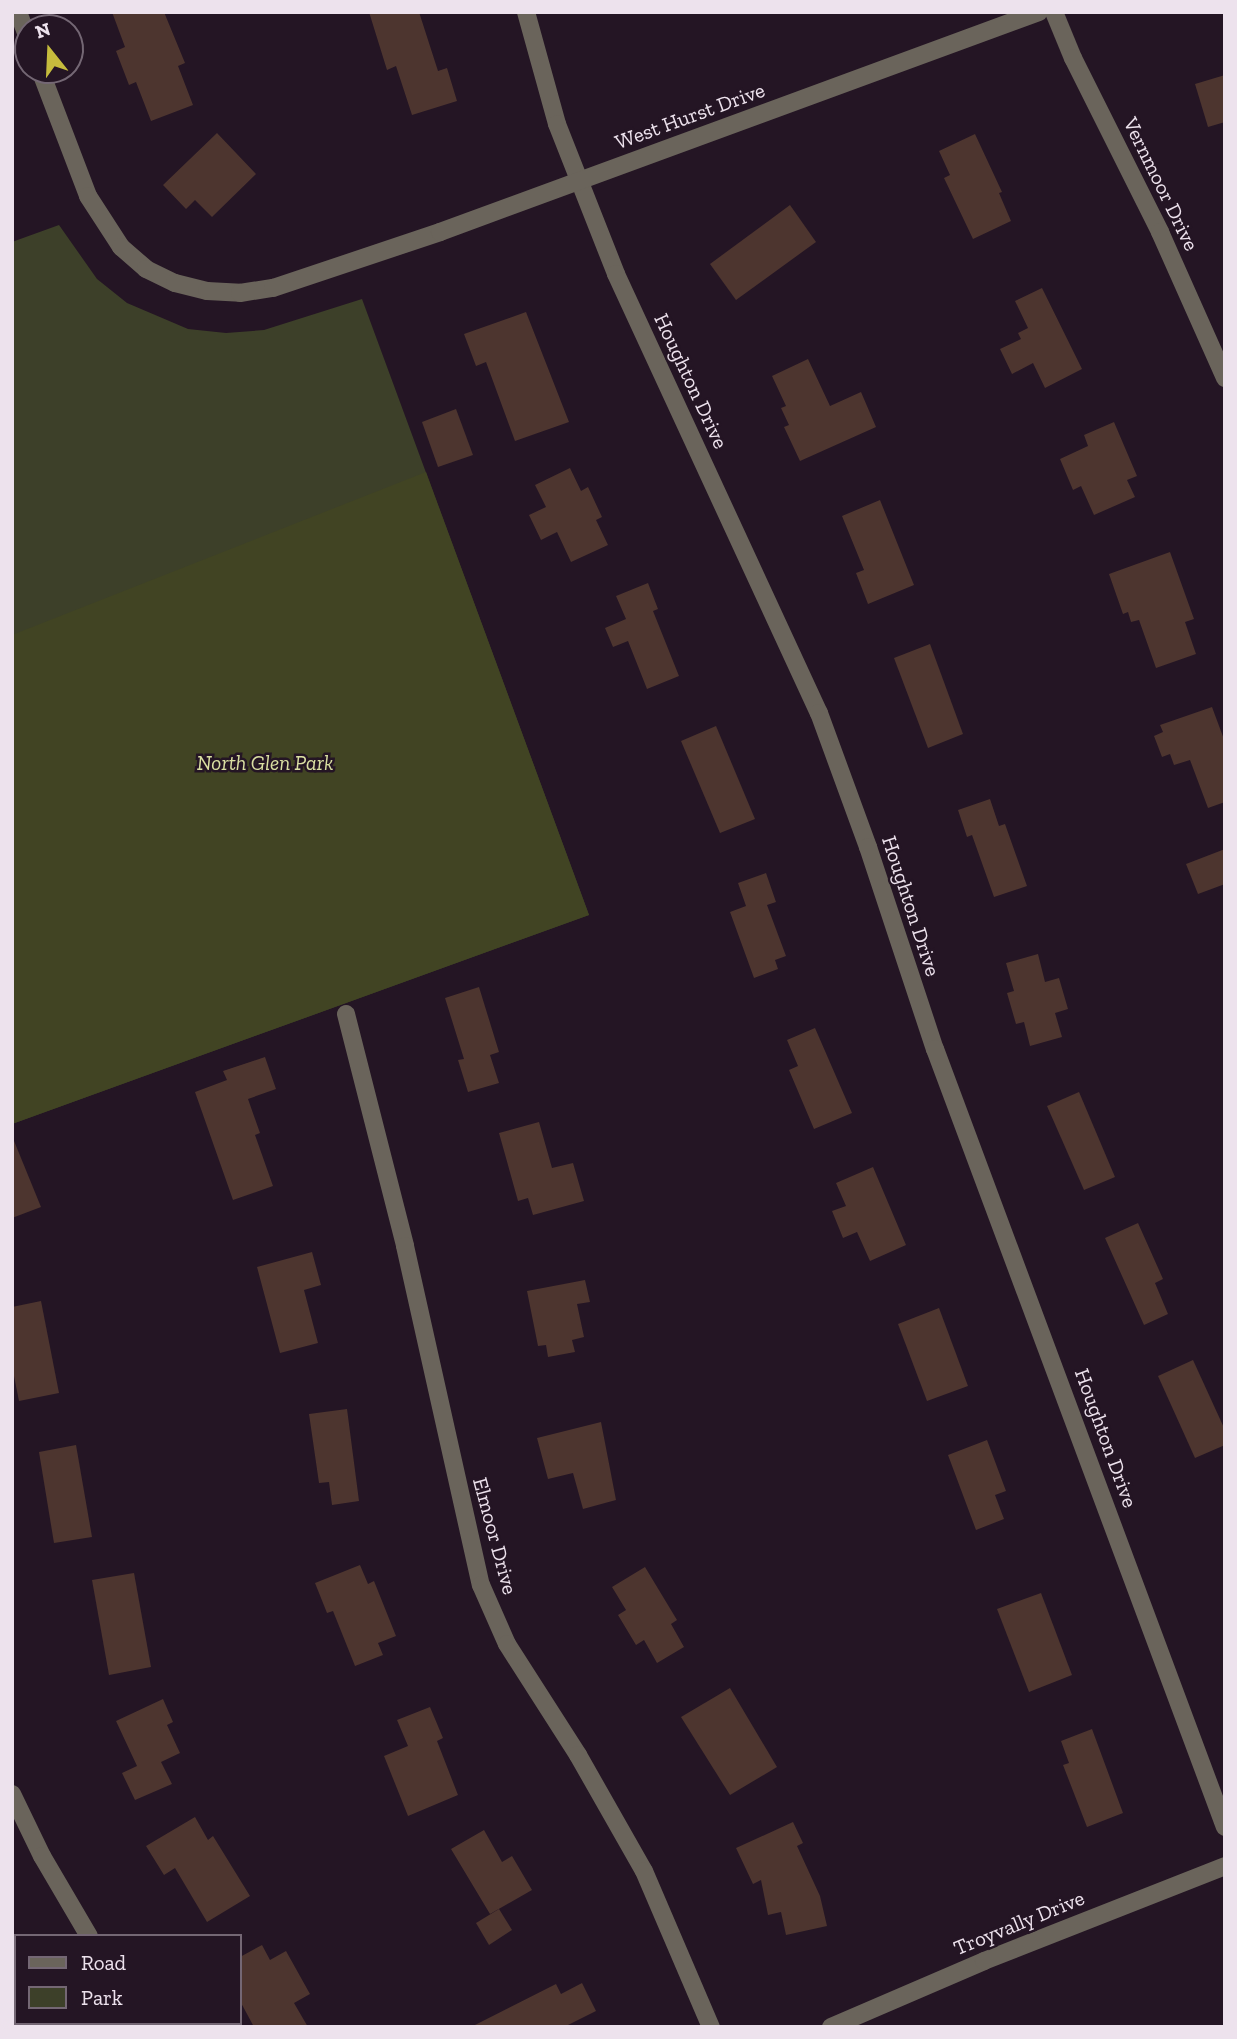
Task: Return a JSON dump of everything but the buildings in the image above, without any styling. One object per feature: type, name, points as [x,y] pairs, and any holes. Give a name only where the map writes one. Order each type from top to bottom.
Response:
[{"type":"street","name":"Houghton Drive","points":[[526,12],[557,124],[578,182],[617,274],[793,651],[819,713],[940,1060],[1225,1826]]},
{"type":"street","name":"West Hurst Drive","points":[[45,84],[88,196],[121,247],[146,269],[175,283],[196,289],[240,293],[273,288],[578,182],[1039,12]]},
{"type":"street","name":"Vernmoor Drive","points":[[1054,12],[1073,58],[1166,244],[1225,378]]},
{"type":"street","name":"Elmoor Drive","points":[[345,1014],[408,1259],[481,1585],[507,1644],[578,1755],[644,1871],[711,2027]]},
{"type":"street","points":[[12,1794],[42,1856],[88,1934]]},
{"type":"street","name":"Troyvally Drive","points":[[831,2027],[984,1961],[1225,1866]]},
{"type":"green space","name":"North Glen Park","points":[[59,225],[97,279],[127,303],[188,329],[226,333],[264,330],[362,299],[589,915],[12,1124],[12,242]]},
{"type":"green space","name":"North Glen Park","points":[[426,472],[589,915],[12,1124],[12,635]]}]
